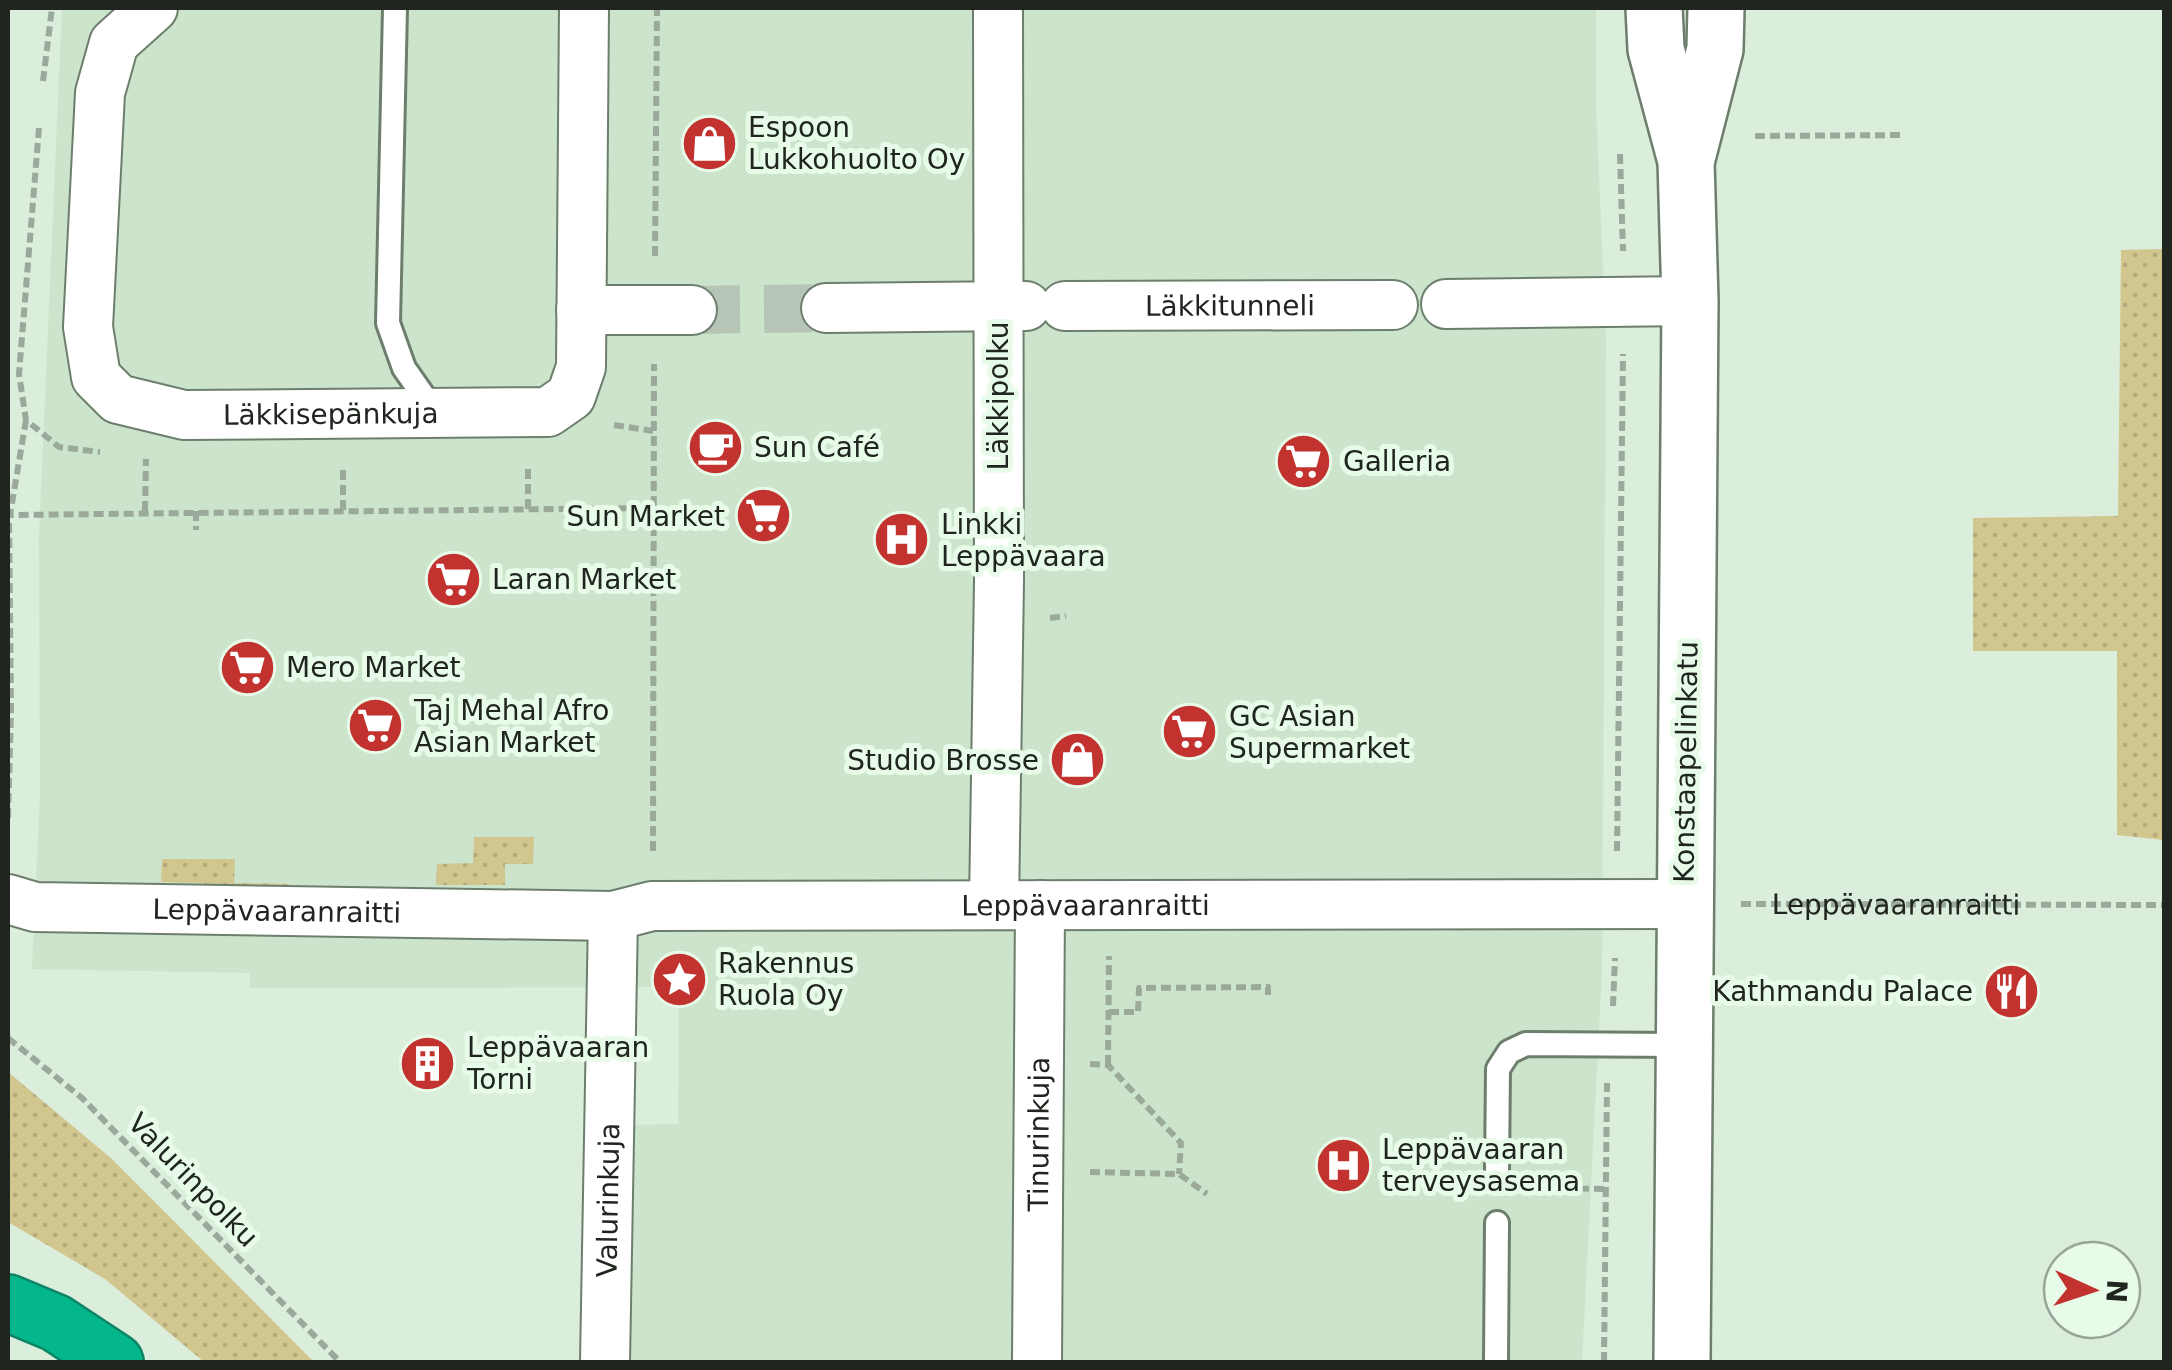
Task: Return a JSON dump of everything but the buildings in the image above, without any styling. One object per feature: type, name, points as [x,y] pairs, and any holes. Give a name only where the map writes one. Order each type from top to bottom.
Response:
[{"type":"highway","points":[[8,1303],[56,1323],[115,1362]]},
{"type":"street","name":"Läkkisepänkuja","points":[[153,8],[114,43],[100,92],[88,327],[96,377],[118,399],[184,416],[548,412],[571,396],[581,367],[584,8]]},
{"type":"street","name":"Läkkipolku","points":[[998,8],[1030,306],[999,610],[1017,905]]},
{"type":"street","name":"Konstaapelinkatu","points":[[1654,8],[1656,49],[1686,161],[1690,302],[1682,1362]]},
{"type":"street","name":"Konstaapelinkatu","points":[[1686,161],[1715,48],[1716,8]]},
{"type":"street","points":[[1446,304],[1690,302]]},
{"type":"street","name":"Läkkitunneli","points":[[826,308],[1394,304]]},
{"type":"street","points":[[581,310],[666,323]]},
{"type":"street","name":"Leppävaaranraitti","points":[[8,899],[35,907],[633,911],[1110,904],[1685,904]]},
{"type":"street","name":"Tinurinkuja","points":[[1017,905],[1039,1063],[1037,1362]]},
{"type":"street","name":"Valurinkuja","points":[[605,1362],[633,911]]},
{"type":"lane","points":[[395,8],[388,322],[404,368],[436,413]]},
{"type":"lane","points":[[1497,1170],[1498,1069],[1509,1052],[1526,1044],[1683,1045]]},
{"type":"lane","points":[[1496,1362],[1497,1223]]},
{"type":"path","points":[[42,91],[52,8]]},
{"type":"path","points":[[633,911],[653,431],[666,323],[656,8]]},
{"type":"path","points":[[8,818],[12,711],[9,515],[26,420],[19,374],[41,110]]},
{"type":"path","points":[[1754,136],[1904,135]]},
{"type":"path","points":[[1604,1362],[1616,904],[1624,302],[1619,141]]},
{"type":"path","points":[[643,364],[666,323]]},
{"type":"path","points":[[8,370],[19,374]]},
{"type":"path","points":[[26,420],[59,447],[108,452]]},
{"type":"path","points":[[598,422],[653,431]]},
{"type":"path","points":[[528,451],[528,509]]},
{"type":"path","points":[[145,512],[146,452]]},
{"type":"path","points":[[343,452],[343,510]]},
{"type":"path","points":[[9,515],[652,508]]},
{"type":"path","points":[[196,511],[196,530]]},
{"type":"path","points":[[1110,904],[1108,1065],[1181,1143],[1179,1174]]},
{"type":"path","name":"Leppävaaranraitti","points":[[1685,904],[2164,906]]},
{"type":"path","points":[[1109,1012],[1138,1012],[1138,988],[1268,987],[1268,996]]},
{"type":"path","name":"Valurinpolku","points":[[8,1038],[82,1098],[340,1362]]},
{"type":"path","points":[[1039,1063],[1108,1065]]},
{"type":"path","points":[[1038,1172],[1179,1174],[1207,1194]]},
{"type":"path","points":[[1534,1188],[1606,1189]]},
{"type":"shaded area","points":[[62,8],[1596,8],[1606,337],[1602,970],[1582,1362],[624,1362],[633,1125],[678,1124],[679,987],[250,988],[250,973],[32,969],[40,792],[39,537]]},
{"type":"shaded area","points":[[2164,249],[2164,840],[2117,835],[2117,651],[1973,651],[1973,518],[2118,516],[2121,250]]},
{"type":"shaded area","points":[[474,837],[534,837],[533,864],[505,864],[505,885],[436,885],[437,864],[473,863]]},
{"type":"shaded area","points":[[162,859],[235,859],[234,883],[289,884],[288,906],[205,905],[204,883],[161,882]]},
{"type":"shaded area","points":[[8,1072],[112,1159],[314,1362],[204,1362],[105,1279],[8,1222]]},
{"type":"tunnel","points":[[692,310],[826,308]]},
{"type":"place","name":"Espoon Lukkohuolto Oy","points":[[709,143]]},
{"type":"place","name":"Sun Café","points":[[715,447]]},
{"type":"place","name":"Galleria","points":[[1304,461]]},
{"type":"place","name":"Sun Market","points":[[764,516]]},
{"type":"place","name":"Linkki Leppävaara","points":[[902,540]]},
{"type":"place","name":"Laran Market","points":[[453,579]]},
{"type":"place","name":"Mero Market","points":[[247,667]]},
{"type":"place","name":"Taj Mehal Afro Asian Market","points":[[375,726]]},
{"type":"place","name":"GC Asian Supermarket","points":[[1190,732]]},
{"type":"place","name":"Studio Brosse","points":[[1078,760]]},
{"type":"place","name":"Rakennus Ruola Oy","points":[[679,979]]},
{"type":"place","name":"Kathmandu Palace","points":[[2012,991]]},
{"type":"place","name":"Leppävaaran Torni","points":[[428,1063]]},
{"type":"place","name":"Leppävaaran terveysasema","points":[[1343,1165]]}]
